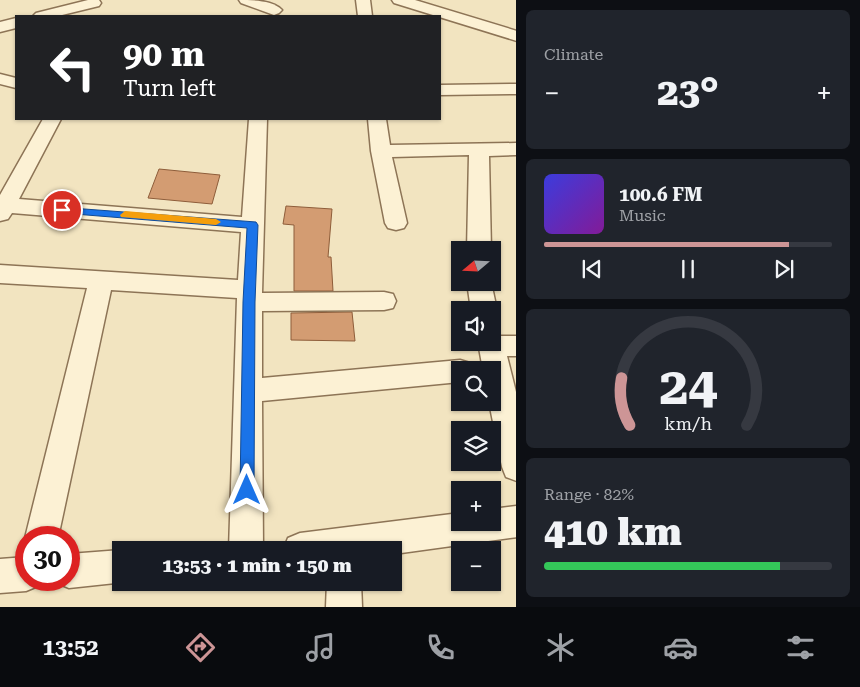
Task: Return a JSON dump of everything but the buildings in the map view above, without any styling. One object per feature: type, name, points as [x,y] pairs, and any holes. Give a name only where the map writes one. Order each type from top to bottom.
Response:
[{"type":"street","points":[[246,0],[274,9]]},
{"type":"street","points":[[363,0],[365,15]]},
{"type":"street","points":[[399,0],[516,36]]},
{"type":"street","points":[[46,15],[94,6]]},
{"type":"street","points":[[0,27],[15,22]]},
{"type":"street","points":[[0,27],[15,27]]},
{"type":"street","points":[[0,79],[15,83]]},
{"type":"street","points":[[441,90],[516,89]]},
{"type":"street","points":[[51,120],[2,208],[252,225]]},
{"type":"street","points":[[246,541],[249,296],[258,120]]},
{"type":"street","points":[[377,120],[381,151],[396,223]]},
{"type":"street","points":[[381,151],[516,149]]},
{"type":"street","points":[[479,151],[479,241]]},
{"type":"street","points":[[0,274],[101,280],[249,296],[384,301]]},
{"type":"street","points":[[44,526],[101,280]]},
{"type":"street","points":[[493,354],[516,467]]},
{"type":"street","points":[[248,391],[451,372]]},
{"type":"street","points":[[384,541],[516,521]]},
{"type":"street","points":[[80,570],[112,568]]},
{"type":"street","points":[[0,576],[15,575]]},
{"type":"street","points":[[344,591],[344,607]]},
{"type":"slow traffic","points":[[125,215],[216,222]]},
{"type":"route","points":[[62,210],[252,225],[249,302],[247,490]]}]
